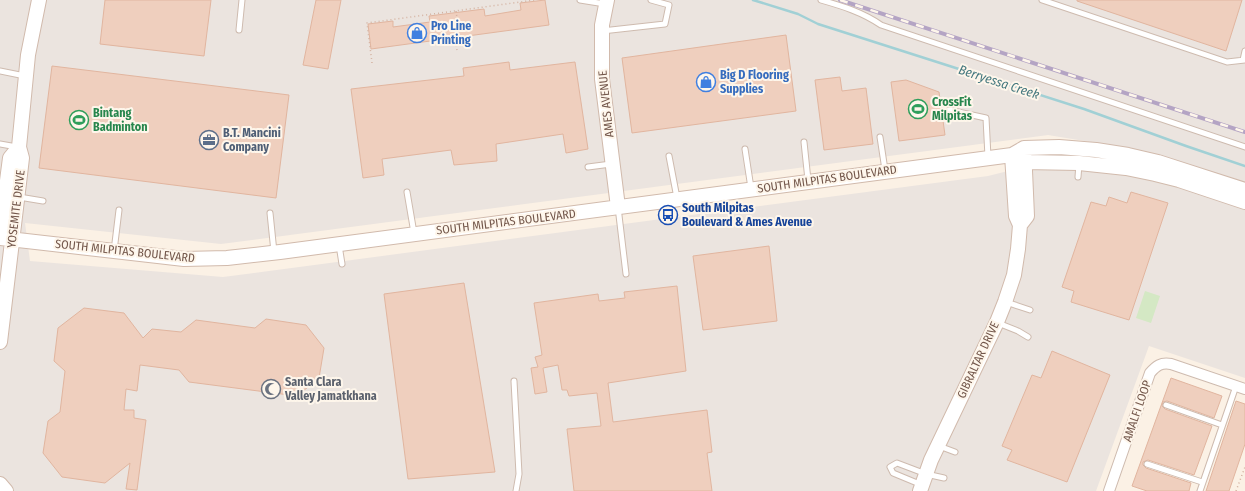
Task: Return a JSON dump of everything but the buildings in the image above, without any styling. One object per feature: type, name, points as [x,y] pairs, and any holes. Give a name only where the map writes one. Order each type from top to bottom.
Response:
[{"type":"main road","name":"YOSEMITE DRIVE","points":[[0,342],[6,239],[18,197],[22,158],[19,147],[26,76],[39,0]]},
{"type":"main road","name":"AMES AVENUE","points":[[606,2],[602,31],[602,78],[618,207]]},
{"type":"main road","name":"YOSEMITE DRIVE","points":[[0,234],[10,158],[19,147]]},
{"type":"main road","name":"SOUTH MILPITAS BOULEVARD","points":[[6,239],[184,259],[227,258],[274,253],[808,181],[1077,148],[1128,154],[1245,190]]},
{"type":"main road","name":"SOUTH MILPITAS BOULEVARD","points":[[1020,155],[1126,168],[1155,174],[1245,202]]},
{"type":"main road","name":"GIBRALTAR DRIVE","points":[[922,483],[997,322],[1014,275],[1020,225],[1027,216],[1020,155]]},
{"type":"main road","points":[[0,484],[6,491]]},
{"type":"street","name":"AMALFI LOOP","points":[[1109,491],[1150,373],[1155,367],[1164,363],[1171,364],[1240,388]]},
{"type":"lane","points":[[239,30],[242,0]]},
{"type":"lane","points":[[580,0],[606,2]]},
{"type":"lane","points":[[602,31],[665,24],[669,5],[652,0]]},
{"type":"lane","points":[[821,0],[851,9],[881,25],[1245,147]]},
{"type":"lane","points":[[1042,0],[1227,62],[1244,60],[1245,51]]},
{"type":"lane","points":[[0,71],[26,76]]},
{"type":"lane","points":[[949,110],[986,118],[988,158]]},
{"type":"lane","points":[[880,137],[886,171]]},
{"type":"lane","points":[[804,142],[808,181]]},
{"type":"lane","points":[[0,144],[19,147]]},
{"type":"lane","points":[[745,149],[751,189]]},
{"type":"lane","points":[[669,156],[677,199]]},
{"type":"lane","points":[[1078,177],[1079,163]]},
{"type":"lane","points":[[588,167],[613,164]]},
{"type":"lane","points":[[408,192],[414,234]]},
{"type":"lane","points":[[18,197],[43,201]]},
{"type":"lane","points":[[618,207],[626,274]]},
{"type":"lane","points":[[114,252],[119,210]]},
{"type":"lane","points":[[270,213],[274,253]]},
{"type":"lane","points":[[339,244],[342,264]]},
{"type":"lane","points":[[1005,302],[1030,310]]},
{"type":"lane","points":[[997,322],[1028,337]]},
{"type":"lane","points":[[514,381],[519,474],[516,491]]},
{"type":"lane","name":"AMALFI LOOP","points":[[1200,491],[1222,424],[1240,388]]},
{"type":"lane","name":"AMALFI LOOP","points":[[1166,405],[1222,424]]},
{"type":"lane","points":[[938,446],[955,452]]},
{"type":"lane","points":[[922,483],[896,463],[890,467],[893,473],[922,483],[944,478]]},
{"type":"lane","points":[[1147,464],[1202,482]]},
{"type":"path","points":[[372,63],[367,23],[535,0]]},
{"type":"path","points":[[456,11],[460,38],[463,38],[465,49]]},
{"type":"path","points":[[457,50],[455,39],[460,38]]},
{"type":"path","points":[[1236,491],[1245,467]]},
{"type":"shaded area","points":[[0,0],[1245,0],[1245,184],[1139,150],[1048,135],[221,244],[25,223],[30,261],[223,277],[988,176],[1059,158],[1199,189],[1245,208],[1245,378],[1149,346],[1096,491],[0,491]]},
{"type":"green space","points":[[1145,291],[1160,296],[1151,323],[1136,318]]},
{"type":"waterway","name":"Berryessa Creek","points":[[753,0],[798,14],[818,24],[1084,109],[1245,166]]},
{"type":"railway","points":[[840,0],[1245,132]]},
{"type":"place","name":"Pro Line Printing","points":[[417,33]]},
{"type":"place","name":"Big D Flooring Supplies","points":[[706,82]]},
{"type":"place","name":"CrossFit Milpitas","points":[[918,109]]},
{"type":"place","name":"Bintang Badminton","points":[[79,120]]},
{"type":"place","name":"B.T. Mancini Company","points":[[209,140]]},
{"type":"place","name":"South Milpitas Boulevard & Ames Avenue","points":[[668,215]]},
{"type":"place","name":"Santa Clara Valley Jamatkhana","points":[[271,389]]}]
